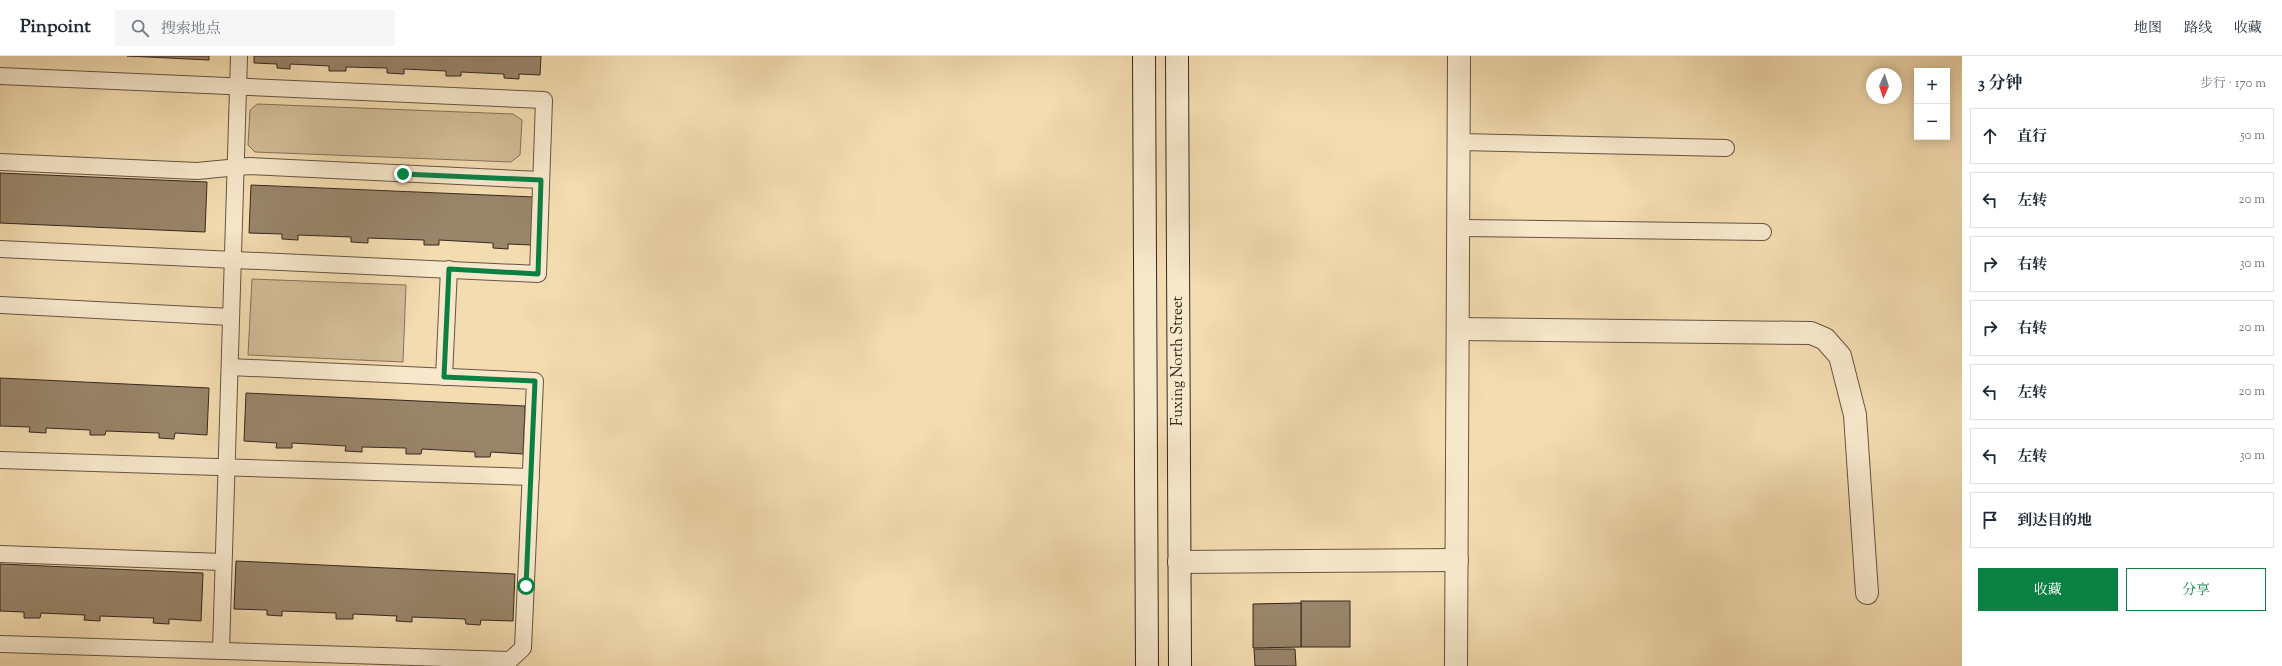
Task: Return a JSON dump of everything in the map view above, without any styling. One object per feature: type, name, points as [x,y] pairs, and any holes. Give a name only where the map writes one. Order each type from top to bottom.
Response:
[{"type":"street","name":"Fuxing North Street","points":[[1144,56],[1147,666]]},
{"type":"street","name":"Fuxing North Street","points":[[1177,56],[1180,666]]},
{"type":"street","points":[[1456,666],[1460,228],[1459,56]]},
{"type":"street","points":[[1459,329],[1811,333],[1825,339],[1840,356],[1855,415],[1867,593]]},
{"type":"street","points":[[1179,562],[1457,560]]},
{"type":"lane","points":[[220,651],[239,56]]},
{"type":"lane","points":[[0,76],[544,100],[538,274],[0,249]]},
{"type":"lane","points":[[1460,142],[1726,148]]},
{"type":"lane","points":[[0,162],[197,171],[249,166],[541,180]]},
{"type":"lane","points":[[1460,228],[1763,232]]},
{"type":"lane","points":[[444,377],[449,269]]},
{"type":"lane","points":[[0,304],[231,317]]},
{"type":"lane","points":[[0,644],[510,660],[523,648],[535,381],[230,367]]},
{"type":"lane","points":[[0,460],[531,477]]},
{"type":"lane","points":[[0,554],[223,562]]},
{"type":"shaded area","points":[[257,104],[513,114],[522,120],[520,155],[511,162],[255,152],[248,145],[250,110]]},
{"type":"shaded area","points":[[252,279],[406,285],[403,362],[248,355]]},
{"type":"building","points":[[127,56],[209,56],[209,60]]},
{"type":"building","points":[[254,56],[541,56],[540,75],[519,74],[519,79],[504,78],[504,74],[461,72],[461,76],[446,76],[446,71],[404,69],[404,74],[387,73],[387,68],[346,67],[346,71],[329,71],[329,66],[290,64],[290,69],[277,68],[277,64],[254,63]]},
{"type":"building","points":[[0,173],[207,182],[205,232],[0,223]]},
{"type":"building","points":[[251,185],[534,197],[532,245],[508,244],[508,249],[493,248],[493,243],[439,240],[439,245],[424,245],[424,240],[368,238],[368,243],[351,242],[351,237],[298,235],[298,240],[282,239],[282,234],[249,233]]},
{"type":"building","points":[[0,378],[209,388],[207,435],[175,433],[174,439],[159,438],[159,433],[106,431],[105,435],[90,435],[90,430],[46,428],[46,433],[29,432],[30,427],[0,426]]},
{"type":"building","points":[[246,393],[525,406],[523,454],[491,452],[490,457],[475,457],[475,452],[422,449],[421,454],[406,454],[406,448],[362,447],[362,452],[345,451],[346,446],[292,443],[292,448],[276,448],[277,443],[244,441]]},
{"type":"building","points":[[236,561],[515,574],[513,621],[481,620],[480,625],[466,624],[465,619],[412,617],[412,622],[396,621],[397,616],[353,614],[353,619],[336,619],[336,613],[282,611],[282,616],[267,615],[267,610],[234,609]]},
{"type":"building","points":[[0,564],[203,573],[201,621],[169,619],[169,624],[153,623],[154,618],[100,616],[100,621],[84,620],[85,615],[41,613],[40,618],[24,618],[24,612],[0,611]]},
{"type":"building","points":[[1301,601],[1350,601],[1350,647],[1301,647]]},
{"type":"building","points":[[1301,603],[1301,647],[1253,648],[1253,604]]},
{"type":"building","points":[[1254,649],[1295,649],[1296,666],[1255,666]]},
{"type":"route","points":[[403,174],[541,180],[538,274],[449,269],[444,377],[535,381],[526,586]]}]
